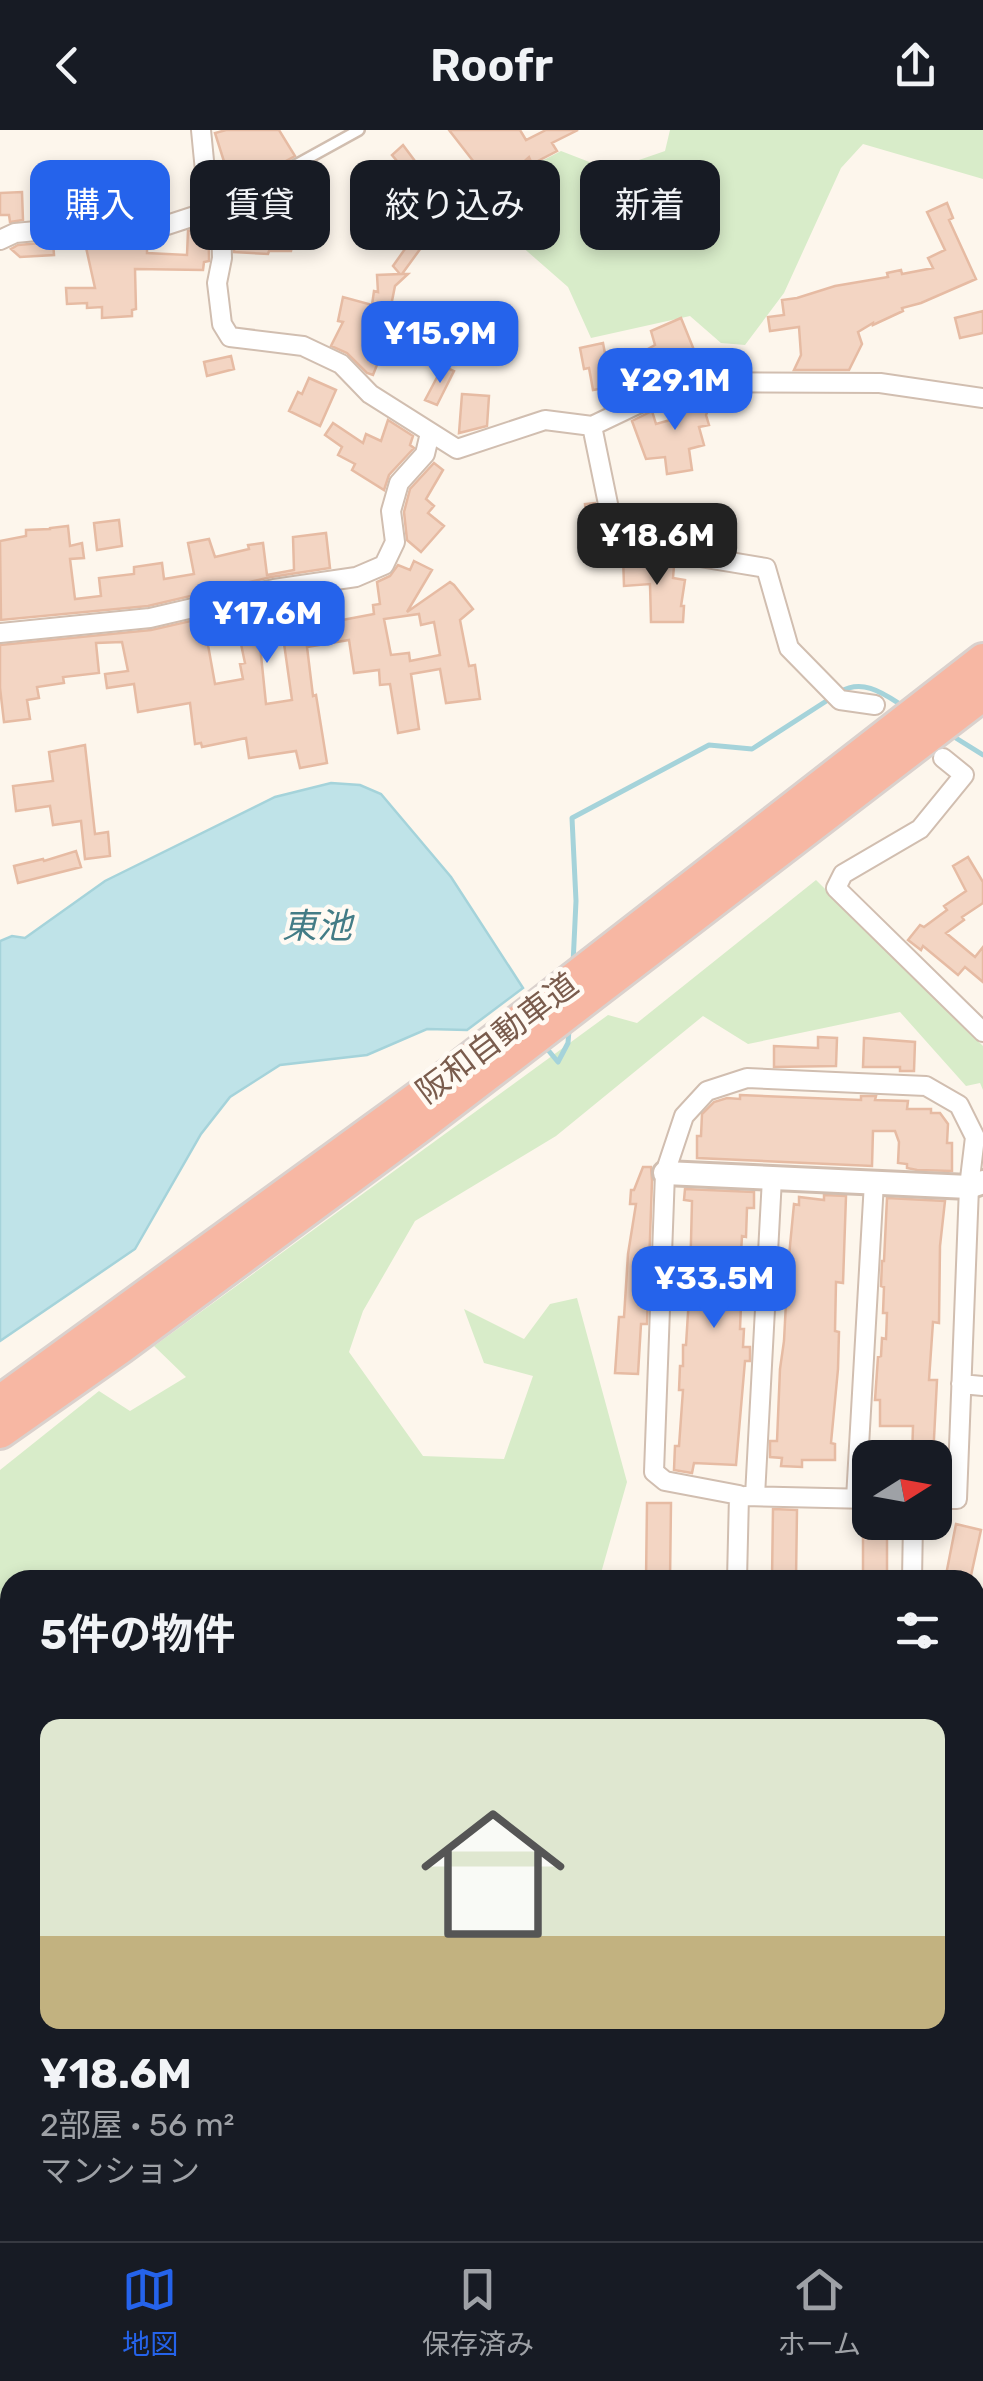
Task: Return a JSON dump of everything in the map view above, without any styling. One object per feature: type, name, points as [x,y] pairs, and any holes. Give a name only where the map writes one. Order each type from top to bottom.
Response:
[{"type":"highway","name":"阪和自動車道","points":[[579,991],[983,660]]},
{"type":"highway","name":"阪和自動車道","points":[[0,1432],[136,1335],[579,991],[983,694]]},
{"type":"highway","name":"阪和自動車道","points":[[0,1402],[464,1078]]},
{"type":"street","points":[[202,130],[204,160]]},
{"type":"street","points":[[0,240],[15,233],[78,227],[130,231],[190,218]]},
{"type":"street","points":[[222,250],[217,283],[222,324],[230,337],[303,346],[341,364],[370,394],[457,449],[545,420],[592,426],[684,382],[880,382],[983,398]]},
{"type":"street","points":[[592,426],[615,538],[628,545],[766,568],[789,648],[840,700],[875,705]]},
{"type":"street","points":[[0,634],[150,618],[274,589],[356,577],[384,565],[396,542],[391,511],[399,483],[424,454],[430,434]]},
{"type":"street","points":[[944,758],[964,775],[920,829],[844,874],[836,888],[983,1032]]},
{"type":"street","points":[[852,1499],[747,1496],[665,1482],[654,1472],[665,1173],[684,1116],[707,1090],[747,1078],[926,1086],[959,1105],[974,1137],[976,1185],[958,1499],[952,1499]]},
{"type":"street","points":[[665,1173],[976,1185]]},
{"type":"street","points":[[738,1570],[737,1512],[747,1496],[772,1178]]},
{"type":"street","points":[[865,1440],[874,1182]]},
{"type":"street","points":[[962,1384],[983,1386]]},
{"type":"street","points":[[912,1570],[913,1540]]},
{"type":"lane","points":[[306,160],[360,130]]},
{"type":"green space","points":[[670,130],[983,130],[983,179],[863,144],[841,168],[784,293],[745,345],[721,343],[690,316],[591,338],[568,287],[526,250],[560,250],[560,160],[544,160],[561,151],[584,160],[580,160],[580,250],[720,250],[720,160],[639,160],[665,151]]},
{"type":"green space","points":[[816,880],[983,1046],[983,1090],[980,1083],[966,1086],[900,1012],[748,1044],[703,1016],[556,1136],[415,1221],[363,1311],[349,1352],[423,1456],[504,1459],[533,1376],[484,1363],[464,1309],[524,1339],[550,1304],[577,1298],[627,1482],[602,1570],[0,1570],[0,1470],[99,1391],[130,1411],[186,1377],[154,1346],[608,1015],[637,1023]]},
{"type":"water","name":"東池","points":[[331,783],[360,785],[381,794],[451,877],[523,988],[467,1030],[427,1029],[367,1055],[280,1065],[230,1097],[201,1134],[135,1249],[0,1341],[0,941],[12,936],[25,938],[105,881],[275,797]]},
{"type":"building","points":[[279,130],[295,156],[288,160],[224,160],[215,133]]},
{"type":"building","points":[[449,130],[520,130],[526,140],[546,130],[578,130],[552,143],[557,151],[540,160],[529,157],[472,160]]},
{"type":"building","points":[[403,145],[414,160],[396,160],[392,155]]},
{"type":"building","points":[[22,192],[23,220],[10,222],[9,215],[0,215],[0,193]]},
{"type":"building","points":[[947,203],[953,218],[949,220],[976,279],[902,308],[903,311],[858,332],[862,344],[849,370],[794,370],[801,355],[799,327],[770,331],[768,317],[784,315],[782,300],[888,277],[887,273],[901,270],[902,274],[933,268],[928,258],[945,250],[927,212]]},
{"type":"building","points":[[188,231],[190,250],[209,250],[209,261],[204,262],[203,270],[135,269],[136,309],[132,316],[102,318],[102,307],[67,304],[66,288],[95,288],[87,250],[147,250],[187,255]]},
{"type":"building","points":[[30,244],[30,250],[54,250],[54,255],[20,257],[11,249]]},
{"type":"building","points":[[234,250],[291,250],[268,254]]},
{"type":"building","points":[[404,250],[419,250],[402,274],[408,274],[395,286],[385,336],[388,337],[373,375],[347,353],[331,346],[343,322],[338,321],[343,297],[372,305],[374,291],[378,292],[377,275],[400,274],[393,266]]},
{"type":"building","points":[[983,311],[983,333],[960,338],[955,318]]},
{"type":"building","points":[[681,318],[696,355],[713,353],[714,370],[679,370],[625,396],[617,381],[616,386],[593,390],[580,348],[603,343],[607,364],[655,345],[651,331]]},
{"type":"building","points":[[231,356],[234,369],[207,376],[204,362]]},
{"type":"building","points":[[443,366],[454,371],[437,405],[425,400]]},
{"type":"building","points":[[309,378],[336,390],[320,426],[289,411]]},
{"type":"building","points":[[462,394],[489,396],[487,426],[459,433]]},
{"type":"building","points":[[710,395],[706,415],[709,425],[699,427],[704,445],[689,449],[692,470],[667,474],[665,457],[646,459],[632,421],[652,411],[656,424],[681,417],[678,399]]},
{"type":"building","points":[[388,420],[413,436],[410,445],[414,448],[389,475],[384,490],[352,470],[355,464],[338,455],[342,447],[325,435],[333,423],[363,443],[366,434],[381,441]]},
{"type":"building","points":[[434,463],[443,470],[426,499],[434,506],[428,513],[444,526],[421,552],[407,540],[404,512],[410,489]]},
{"type":"building","points":[[595,503],[611,559],[600,560],[590,554],[585,504]]},
{"type":"building","points":[[119,520],[122,546],[97,550],[94,523]]},
{"type":"building","points":[[68,526],[70,546],[82,543],[84,558],[70,559],[75,599],[101,596],[99,578],[134,574],[134,567],[162,563],[164,579],[194,574],[188,543],[209,539],[215,557],[263,543],[267,575],[294,570],[293,537],[326,533],[330,568],[271,577],[148,606],[1,620],[0,541],[26,536],[26,530]]},
{"type":"building","points":[[623,556],[674,566],[673,578],[685,580],[683,622],[651,622],[650,584],[624,586]]},
{"type":"building","points":[[414,561],[432,570],[407,612],[450,582],[473,609],[460,620],[469,666],[475,665],[480,699],[446,703],[440,669],[411,674],[419,729],[398,733],[390,684],[380,685],[379,670],[354,673],[349,640],[307,647],[327,763],[300,768],[296,751],[249,758],[246,738],[202,747],[201,743],[195,744],[190,703],[138,712],[134,684],[107,688],[105,674],[128,671],[122,642],[96,643],[99,673],[63,677],[64,683],[37,687],[39,698],[27,700],[30,719],[4,722],[0,645],[151,630],[208,617],[215,684],[243,679],[240,664],[245,663],[234,611],[256,606],[266,704],[292,700],[278,601],[331,593],[337,621],[374,614],[373,605],[380,604],[377,582],[390,576],[398,565],[410,570]],"holes":[[[419,614],[421,625],[434,622],[440,655],[410,661],[409,653],[391,655],[384,619]]]},
{"type":"building","points":[[85,745],[95,834],[108,832],[110,856],[85,859],[81,821],[53,825],[50,806],[16,811],[13,786],[53,781],[49,752]]},
{"type":"building","points":[[76,851],[81,867],[18,883],[14,866]]},
{"type":"building","points":[[968,857],[983,882],[983,903],[946,933],[975,957],[983,947],[983,982],[965,967],[958,975],[923,946],[921,950],[908,940],[920,925],[924,927],[947,910],[944,906],[966,891],[953,866]]},
{"type":"building","points":[[818,1037],[837,1038],[836,1066],[774,1067],[774,1046],[818,1048]]},
{"type":"building","points":[[864,1038],[915,1042],[914,1071],[863,1067]]},
{"type":"building","points":[[740,1095],[861,1100],[861,1096],[876,1096],[875,1100],[908,1101],[907,1109],[931,1109],[948,1124],[952,1171],[917,1170],[898,1163],[895,1131],[873,1131],[872,1166],[697,1158],[702,1114],[714,1102],[740,1099]]},
{"type":"building","points":[[643,1167],[651,1167],[652,1181],[647,1324],[641,1324],[638,1374],[615,1373],[636,1204],[630,1204],[631,1190]]},
{"type":"building","points":[[685,1189],[754,1192],[754,1208],[747,1208],[746,1237],[742,1236],[740,1271],[754,1271],[754,1284],[745,1284],[741,1305],[740,1329],[744,1329],[743,1347],[750,1347],[750,1361],[745,1361],[736,1465],[694,1463],[692,1473],[674,1470],[690,1281],[692,1201],[684,1200]]},
{"type":"building","points":[[824,1195],[846,1196],[843,1283],[836,1282],[838,1369],[831,1443],[835,1444],[835,1460],[802,1460],[802,1467],[781,1466],[782,1458],[770,1457],[770,1441],[777,1441],[787,1283],[782,1273],[783,1256],[789,1256],[794,1204],[799,1205],[799,1197],[824,1200]]},
{"type":"building","points":[[887,1198],[945,1201],[939,1323],[933,1322],[929,1380],[937,1380],[934,1440],[913,1440],[913,1426],[880,1426],[880,1400],[875,1400],[878,1357],[882,1338],[886,1339],[887,1313],[883,1313],[881,1286]]},
{"type":"building","points":[[647,1503],[671,1503],[670,1570],[646,1570]]},
{"type":"building","points":[[773,1509],[797,1510],[796,1570],[772,1570]]},
{"type":"building","points":[[956,1524],[981,1530],[972,1570],[947,1570]]},
{"type":"building","points":[[863,1540],[887,1540],[887,1570],[863,1570]]},
{"type":"waterway","points":[[840,692],[865,687],[903,706]]},
{"type":"waterway","points":[[573,964],[576,901],[572,818],[709,745],[752,749],[831,698]]},
{"type":"waterway","points":[[951,735],[983,755]]},
{"type":"waterway","points":[[543,1044],[558,1062],[568,1043],[569,1030]]}]
